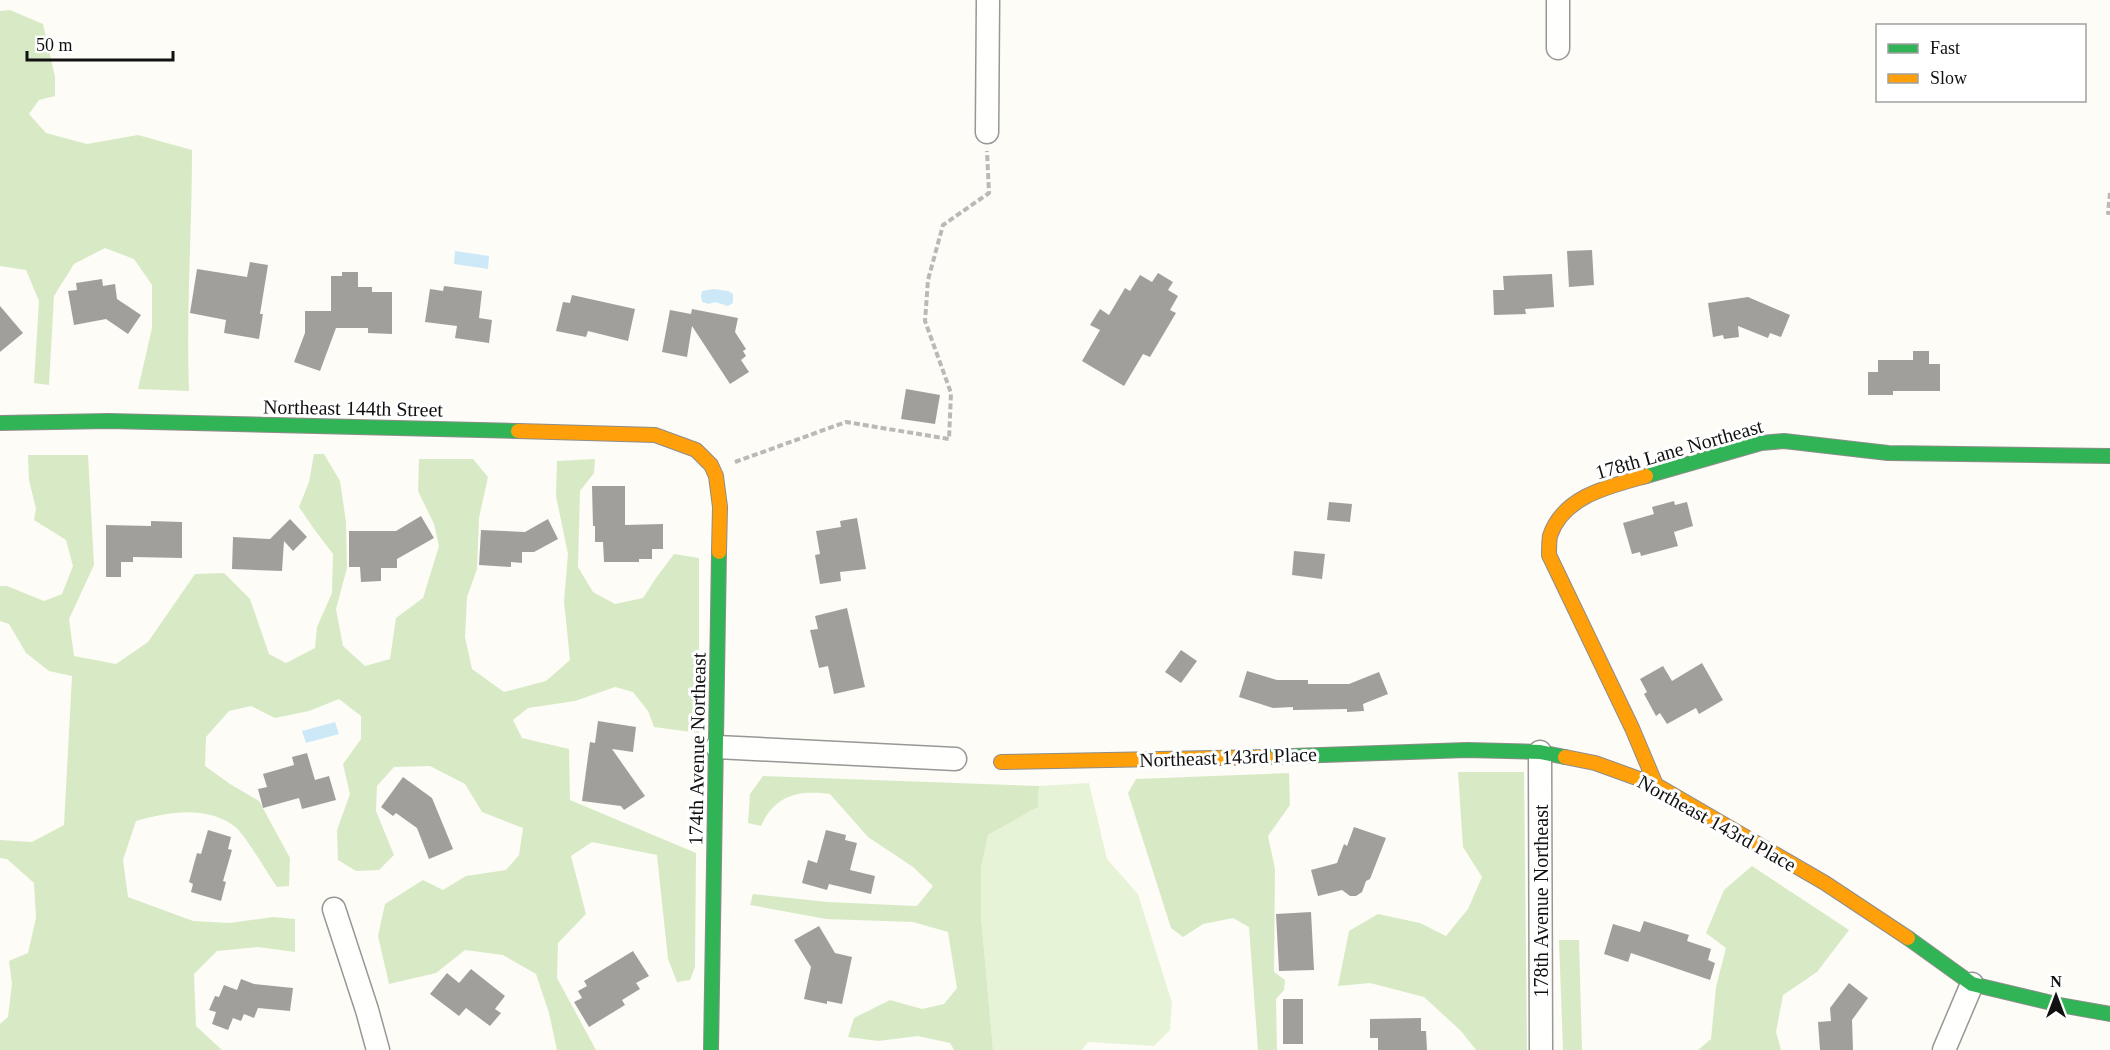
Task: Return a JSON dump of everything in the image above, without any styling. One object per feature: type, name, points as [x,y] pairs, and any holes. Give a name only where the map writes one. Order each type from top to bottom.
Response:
[{"type":"street","points":[[987,132],[988,0]]},
{"type":"street","points":[[1558,0],[1558,48]]},
{"type":"street","name":"Northeast 144th Street","points":[[0,423],[109,422],[655,435],[703,452]]},
{"type":"street","name":"178th Lane Northeast","points":[[1656,785],[1632,728],[1549,555],[1550,537],[1556,525],[1577,500],[1621,483],[1761,443],[1784,441],[1888,453],[2110,456]]},
{"type":"street","name":"174th Avenue Northeast","points":[[703,452],[714,469],[719,487],[720,507],[711,1050]]},
{"type":"street","points":[[717,747],[955,759]]},
{"type":"street","name":"Northeast 143rd Place","points":[[1001,762],[1184,760],[1467,750],[1540,752],[1595,763],[1656,785],[1825,883],[1904,935],[1971,984],[2110,1014]]},
{"type":"street","name":"178th Avenue Northeast","points":[[1540,752],[1541,1050]]},
{"type":"street","points":[[334,909],[378,1050]]},
{"type":"street","points":[[1944,1050],[1971,984]]},
{"type":"path","points":[[714,469],[846,422],[949,439],[951,393],[925,321],[928,280],[943,225],[989,193],[987,132]]},
{"type":"path","points":[[2110,193],[2108,213],[2110,213]]},
{"type":"green space","points":[[10,10],[43,24],[55,77],[55,96],[39,100],[29,114],[46,133],[87,144],[138,135],[192,150],[189,391],[138,389],[152,328],[152,285],[134,259],[105,248],[74,264],[54,296],[49,385],[34,383],[39,301],[26,270],[0,266],[0,11]]},
{"type":"green space","points":[[314,454],[324,454],[340,481],[346,522],[347,568],[336,609],[343,646],[365,666],[390,659],[396,618],[423,598],[439,546],[434,524],[418,491],[419,459],[473,459],[488,477],[479,518],[477,569],[467,597],[465,637],[472,669],[504,692],[546,681],[570,660],[564,601],[568,554],[556,496],[557,461],[595,459],[594,473],[580,491],[578,567],[593,592],[615,604],[643,598],[674,554],[699,558],[699,733],[654,727],[648,711],[633,692],[615,687],[575,701],[528,708],[513,720],[522,738],[569,749],[570,800],[696,853],[695,967],[690,980],[677,982],[668,959],[657,855],[592,842],[571,856],[586,914],[558,943],[557,978],[596,1050],[557,1050],[549,1013],[536,974],[503,955],[465,950],[436,973],[389,984],[378,936],[385,904],[423,880],[443,890],[466,876],[506,870],[519,855],[523,828],[482,812],[465,784],[430,766],[394,767],[377,786],[376,811],[394,855],[379,870],[356,871],[338,860],[337,830],[350,794],[343,764],[361,739],[361,716],[339,699],[309,711],[275,718],[251,706],[229,711],[206,737],[205,766],[259,801],[290,858],[289,886],[277,887],[250,845],[234,826],[211,815],[186,812],[136,821],[123,860],[128,897],[193,921],[230,923],[273,917],[295,919],[295,952],[258,947],[217,951],[194,974],[196,1026],[222,1050],[0,1050],[0,1024],[8,1017],[12,984],[9,961],[28,953],[36,918],[34,883],[7,859],[0,858],[0,840],[32,842],[64,825],[72,676],[49,671],[26,653],[9,624],[0,621],[0,586],[7,586],[44,601],[62,594],[73,566],[66,540],[34,520],[36,509],[29,480],[28,455],[88,455],[94,565],[69,619],[74,656],[116,664],[148,642],[195,574],[224,573],[250,599],[269,654],[286,663],[315,648],[317,627],[332,593],[333,554],[299,507],[309,482]]},
{"type":"green space","points":[[1458,772],[1524,772],[1527,1050],[1476,1050],[1461,1031],[1424,997],[1370,983],[1338,986],[1349,931],[1378,914],[1420,923],[1446,936],[1468,909],[1482,877],[1463,847]]},
{"type":"green space","points":[[1289,773],[1290,805],[1268,836],[1275,869],[1274,972],[1285,980],[1284,990],[1276,999],[1277,1050],[1258,1050],[1249,927],[1233,918],[1203,924],[1183,937],[1171,928],[1128,793],[1136,779]]},
{"type":"green space","points":[[763,776],[1039,786],[1038,807],[988,835],[981,868],[981,916],[993,1050],[954,1050],[950,1043],[918,1036],[878,1041],[848,1037],[854,1018],[890,1000],[922,1009],[944,1004],[957,988],[948,932],[913,922],[826,919],[750,905],[753,894],[827,902],[917,906],[933,886],[913,867],[868,837],[830,794],[808,793],[789,797],[773,807],[761,826],[748,823],[750,794]]},
{"type":"green space","points":[[1089,783],[1107,859],[1138,894],[1172,1003],[1170,1030],[1154,1046],[1088,1042],[1082,1050],[993,1050],[981,916],[981,868],[988,835],[1038,807],[1039,786]]},
{"type":"green space","points":[[1752,866],[1849,930],[1817,972],[1783,995],[1776,1032],[1781,1050],[1698,1050],[1711,1039],[1716,987],[1726,948],[1706,933],[1724,890]]},
{"type":"green space","points":[[1559,940],[1579,940],[1582,1050],[1563,1050]]},
{"type":"water","points":[[455,251],[489,256],[488,269],[454,264]]},
{"type":"water","points":[[714,289],[733,294],[733,303],[728,306],[715,302],[709,304],[702,302],[702,291]]},
{"type":"water","points":[[335,722],[339,734],[306,743],[302,731]]},
{"type":"building","points":[[1592,250],[1594,285],[1569,287],[1567,251]]},
{"type":"building","points":[[250,262],[268,265],[260,314],[263,314],[259,339],[224,333],[226,320],[190,313],[197,269],[247,277]]},
{"type":"building","points":[[342,272],[358,272],[358,287],[372,287],[372,292],[392,292],[392,334],[368,333],[368,328],[336,328],[320,371],[294,362],[305,333],[305,311],[331,311],[331,276],[342,276]]},
{"type":"building","points":[[1158,273],[1173,282],[1168,290],[1178,296],[1170,310],[1176,313],[1150,357],[1143,354],[1124,386],[1082,361],[1100,330],[1090,325],[1100,309],[1109,315],[1125,288],[1130,291],[1140,275],[1152,282]]},
{"type":"building","points":[[1552,274],[1554,307],[1525,309],[1526,314],[1494,315],[1493,290],[1504,290],[1503,276]]},
{"type":"building","points":[[102,279],[103,286],[115,284],[117,299],[141,315],[128,334],[106,319],[74,325],[68,291],[77,290],[76,283]]},
{"type":"building","points":[[444,286],[482,291],[479,318],[492,320],[489,343],[455,338],[457,326],[425,322],[430,289],[443,291]]},
{"type":"building","points":[[572,295],[635,309],[628,341],[588,331],[586,337],[556,331],[563,302],[570,303]]},
{"type":"building","points":[[1748,297],[1790,315],[1781,337],[1770,333],[1768,338],[1738,326],[1739,337],[1724,339],[1723,335],[1713,337],[1708,303]]},
{"type":"building","points":[[0,306],[23,333],[0,352]]},
{"type":"building","points":[[692,309],[738,318],[735,332],[746,349],[743,351],[746,356],[741,360],[749,372],[730,384],[692,326],[687,357],[662,352],[670,310],[691,314]]},
{"type":"building","points":[[1913,351],[1929,351],[1929,364],[1940,364],[1940,391],[1893,391],[1893,395],[1868,395],[1868,372],[1878,372],[1878,360],[1913,360]]},
{"type":"building","points":[[906,389],[940,395],[935,424],[901,419]]},
{"type":"building","points":[[592,486],[625,486],[625,525],[663,524],[663,549],[652,549],[652,559],[639,559],[639,562],[604,562],[603,542],[595,542]]},
{"type":"building","points":[[1674,501],[1675,505],[1687,502],[1693,526],[1674,532],[1678,546],[1641,556],[1640,552],[1632,554],[1623,523],[1654,514],[1652,507]]},
{"type":"building","points":[[1329,502],[1352,504],[1350,522],[1327,520]]},
{"type":"building","points":[[421,516],[434,538],[397,559],[397,568],[381,568],[381,581],[361,582],[360,567],[349,567],[349,531],[396,531]]},
{"type":"building","points":[[857,518],[866,569],[840,572],[841,581],[820,584],[815,555],[820,554],[816,531],[841,527],[840,521]]},
{"type":"building","points":[[290,519],[307,537],[293,551],[284,541],[282,571],[232,569],[233,537],[270,539]]},
{"type":"building","points":[[548,519],[558,539],[534,552],[522,552],[522,563],[511,562],[511,567],[479,565],[481,530],[525,532]]},
{"type":"building","points":[[151,521],[182,522],[182,558],[133,557],[133,562],[121,562],[121,577],[106,577],[106,525],[151,526]]},
{"type":"building","points":[[1294,551],[1325,554],[1322,579],[1292,575]]},
{"type":"building","points":[[847,608],[865,687],[834,694],[828,666],[819,668],[810,630],[818,629],[815,616]]},
{"type":"building","points":[[1181,650],[1197,661],[1181,683],[1165,672]]},
{"type":"building","points":[[1702,663],[1723,700],[1699,714],[1696,708],[1667,724],[1660,713],[1656,716],[1644,694],[1647,692],[1640,679],[1663,666],[1672,681]]},
{"type":"building","points":[[1247,671],[1277,680],[1308,680],[1308,684],[1349,684],[1379,672],[1388,694],[1363,704],[1364,711],[1273,708],[1239,697]]},
{"type":"building","points":[[598,721],[636,727],[633,752],[612,749],[645,796],[624,810],[621,806],[582,801],[590,742],[595,743]]},
{"type":"building","points":[[307,753],[315,780],[329,776],[336,800],[302,809],[299,798],[263,808],[258,789],[267,787],[263,774],[294,765],[292,757]]},
{"type":"building","points":[[403,777],[432,798],[453,849],[429,859],[417,828],[396,813],[393,816],[381,807]]},
{"type":"building","points":[[1354,827],[1386,838],[1370,879],[1366,881],[1362,892],[1356,896],[1350,896],[1342,890],[1318,896],[1311,870],[1337,863]]},
{"type":"building","points":[[208,830],[231,837],[228,849],[232,850],[223,881],[226,882],[221,901],[191,892],[193,884],[189,882],[197,853],[201,854]]},
{"type":"building","points":[[826,830],[846,835],[845,840],[857,843],[850,870],[875,876],[871,894],[829,884],[827,890],[802,883],[808,860],[817,863]]},
{"type":"building","points":[[1311,912],[1314,970],[1279,971],[1276,914]]},
{"type":"building","points":[[1644,921],[1689,935],[1687,941],[1711,949],[1708,960],[1715,963],[1710,980],[1631,953],[1628,962],[1604,954],[1613,924],[1640,932]]},
{"type":"building","points":[[819,926],[835,953],[852,957],[842,1004],[827,1001],[827,1004],[804,999],[811,967],[794,940]]},
{"type":"building","points":[[633,951],[649,976],[636,983],[640,989],[622,1000],[625,1005],[589,1027],[574,1002],[582,998],[578,991],[587,986],[584,981]]},
{"type":"building","points":[[471,969],[505,996],[495,1009],[501,1013],[490,1026],[466,1008],[459,1016],[430,994],[447,973],[459,983]]},
{"type":"building","points":[[241,979],[254,984],[293,988],[290,1011],[258,1008],[254,1018],[244,1014],[241,1021],[233,1018],[228,1030],[212,1024],[216,1012],[209,1010],[215,996],[219,997],[224,985],[237,990]]},
{"type":"building","points":[[1849,983],[1868,998],[1852,1020],[1853,1050],[1820,1050],[1818,1022],[1831,1021],[1830,1008]]},
{"type":"building","points":[[1283,999],[1303,999],[1303,1044],[1283,1044]]},
{"type":"building","points":[[1421,1018],[1421,1031],[1426,1031],[1427,1050],[1378,1050],[1378,1038],[1370,1038],[1370,1019]]},
{"type":"traffic: fast","points":[[0,423],[109,421],[518,431]]},
{"type":"traffic: fast","points":[[1646,476],[1761,443],[1784,441],[1888,453],[2110,456]]},
{"type":"traffic: fast","points":[[711,1050],[719,552]]},
{"type":"traffic: fast","points":[[1266,757],[1467,750],[1540,752],[1565,757]]},
{"type":"traffic: fast","points":[[1908,938],[1972,984],[2060,1005],[2110,1014]]},
{"type":"traffic: slow","points":[[518,431],[655,435],[696,450],[711,465],[716,476],[720,507],[719,552]]},
{"type":"traffic: slow","points":[[1646,476],[1589,495],[1565,511],[1556,522],[1550,536],[1549,555],[1632,728],[1656,785]]},
{"type":"traffic: slow","points":[[1001,762],[1266,757]]},
{"type":"traffic: slow","points":[[1565,757],[1595,763],[1656,785],[1825,883],[1908,938]]}]
